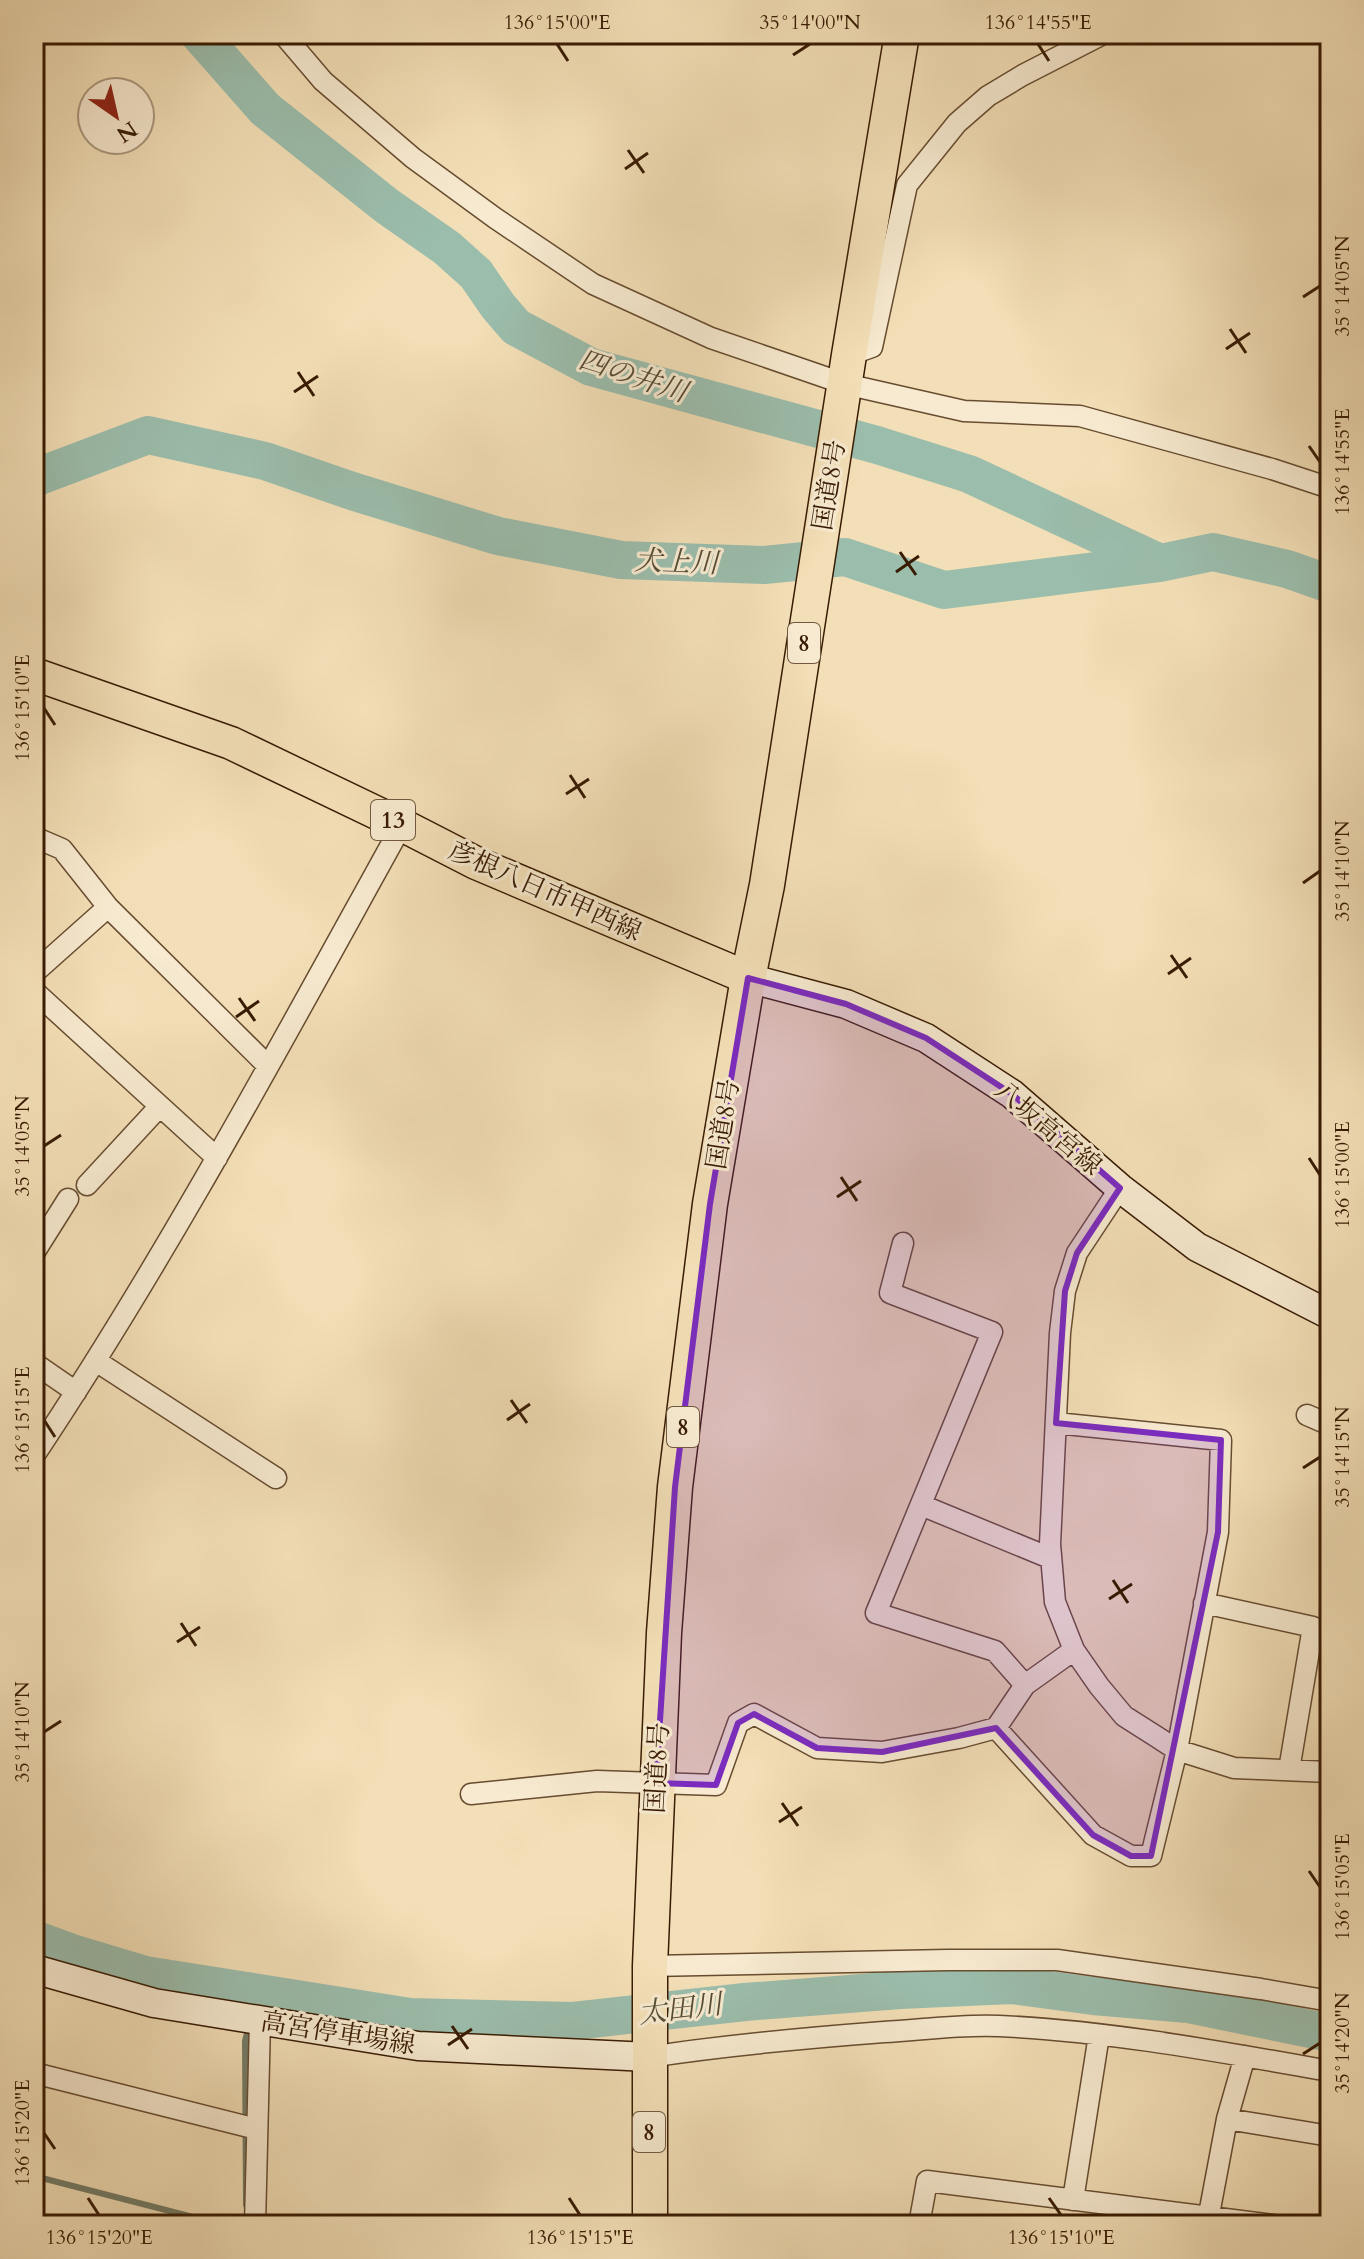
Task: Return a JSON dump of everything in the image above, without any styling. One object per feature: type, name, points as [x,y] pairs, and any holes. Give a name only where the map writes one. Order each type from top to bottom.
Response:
[{"type":"highway","name":"国道8号","points":[[650,2225],[650,1971],[656,1783],[675,1487],[710,1204],[767,885],[902,34]]},
{"type":"main road","name":"彦根八日市甲西線","points":[[34,674],[231,743],[476,863],[748,978]]},
{"type":"main road","name":"八坂高宮線","points":[[748,978],[846,1004],[926,1038],[1012,1094],[1120,1188],[1197,1247],[1330,1315]]},
{"type":"main road","name":"高宮停車場線","points":[[34,1969],[154,2003],[418,2046],[650,2048]]},
{"type":"street","points":[[283,34],[323,81],[413,158],[535,246],[593,284],[711,338],[845,380],[964,411],[1080,416],[1330,488]]},
{"type":"street","points":[[845,380],[872,347],[907,185],[957,123],[988,96],[1103,34]]},
{"type":"street","points":[[34,1456],[96,1361],[217,1158],[402,825]]},
{"type":"street","points":[[34,837],[62,849],[108,907],[268,1066]]},
{"type":"street","points":[[34,973],[108,907]]},
{"type":"street","points":[[34,991],[217,1158]]},
{"type":"street","points":[[87,1185],[160,1106]]},
{"type":"street","points":[[1120,1188],[1077,1253],[1065,1291],[1060,1333],[1050,1558],[1055,1602],[1074,1650],[1099,1686],[1124,1716],[1177,1750],[1234,1768],[1330,1772]]},
{"type":"street","points":[[34,1253],[68,1199]]},
{"type":"street","points":[[903,1243],[890,1293],[992,1332],[876,1613],[995,1651],[1025,1685]]},
{"type":"street","points":[[96,1361],[276,1478]]},
{"type":"street","points":[[34,1363],[76,1392]]},
{"type":"street","points":[[1307,1415],[1330,1425]]},
{"type":"street","points":[[996,1728],[1093,1835],[1131,1856],[1151,1856],[1177,1750],[1218,1532],[1221,1440],[1056,1423]]},
{"type":"street","points":[[921,1505],[1050,1558]]},
{"type":"street","points":[[1204,1603],[1313,1627],[1289,1770]]},
{"type":"street","points":[[471,1794],[597,1781],[716,1785],[738,1723],[754,1714],[817,1748],[882,1752],[959,1738],[996,1728],[1025,1685],[1074,1650]]},
{"type":"street","points":[[650,1971],[948,1960],[1057,1960],[1330,2001]]},
{"type":"street","points":[[258,2223],[260,2021]]},
{"type":"street","points":[[650,2048],[706,2048],[997,2026],[1099,2035],[1330,2071]]},
{"type":"street","points":[[1073,2200],[1099,2035]]},
{"type":"street","points":[[1208,2221],[1227,2119],[1245,2056]]},
{"type":"street","points":[[34,2073],[257,2129]]},
{"type":"street","points":[[1227,2119],[1330,2136]]},
{"type":"street","points":[[919,2225],[927,2181],[1073,2200],[1132,2216],[1273,2225]]},
{"type":"highlighted area","points":[[748,978],[846,1004],[926,1038],[1012,1094],[1120,1188],[1077,1253],[1065,1291],[1056,1423],[1221,1440],[1218,1532],[1151,1856],[1131,1856],[1093,1835],[996,1728],[882,1752],[817,1748],[754,1714],[738,1723],[716,1785],[656,1783],[675,1487],[710,1204]]},
{"type":"waterway","name":"四の井川","points":[[199,34],[265,109],[387,206],[447,248],[476,274],[516,327],[591,367],[877,445],[969,474],[1160,563]]},
{"type":"waterway","name":"犬上川","points":[[34,476],[148,435],[265,461],[498,536],[621,560],[764,565],[845,557],[944,590],[1160,563],[1213,552],[1287,569],[1330,584]]},
{"type":"waterway","name":"太田川","points":[[34,1939],[145,1975],[410,2017],[573,2021],[745,2002],[1012,1985],[1188,2004],[1330,2033]]},
{"type":"waterway","points":[[252,2010],[255,1993]]},
{"type":"waterway","points":[[246,2205],[245,2041],[249,2025]]},
{"type":"waterway","points":[[34,2176],[224,2225]]}]
